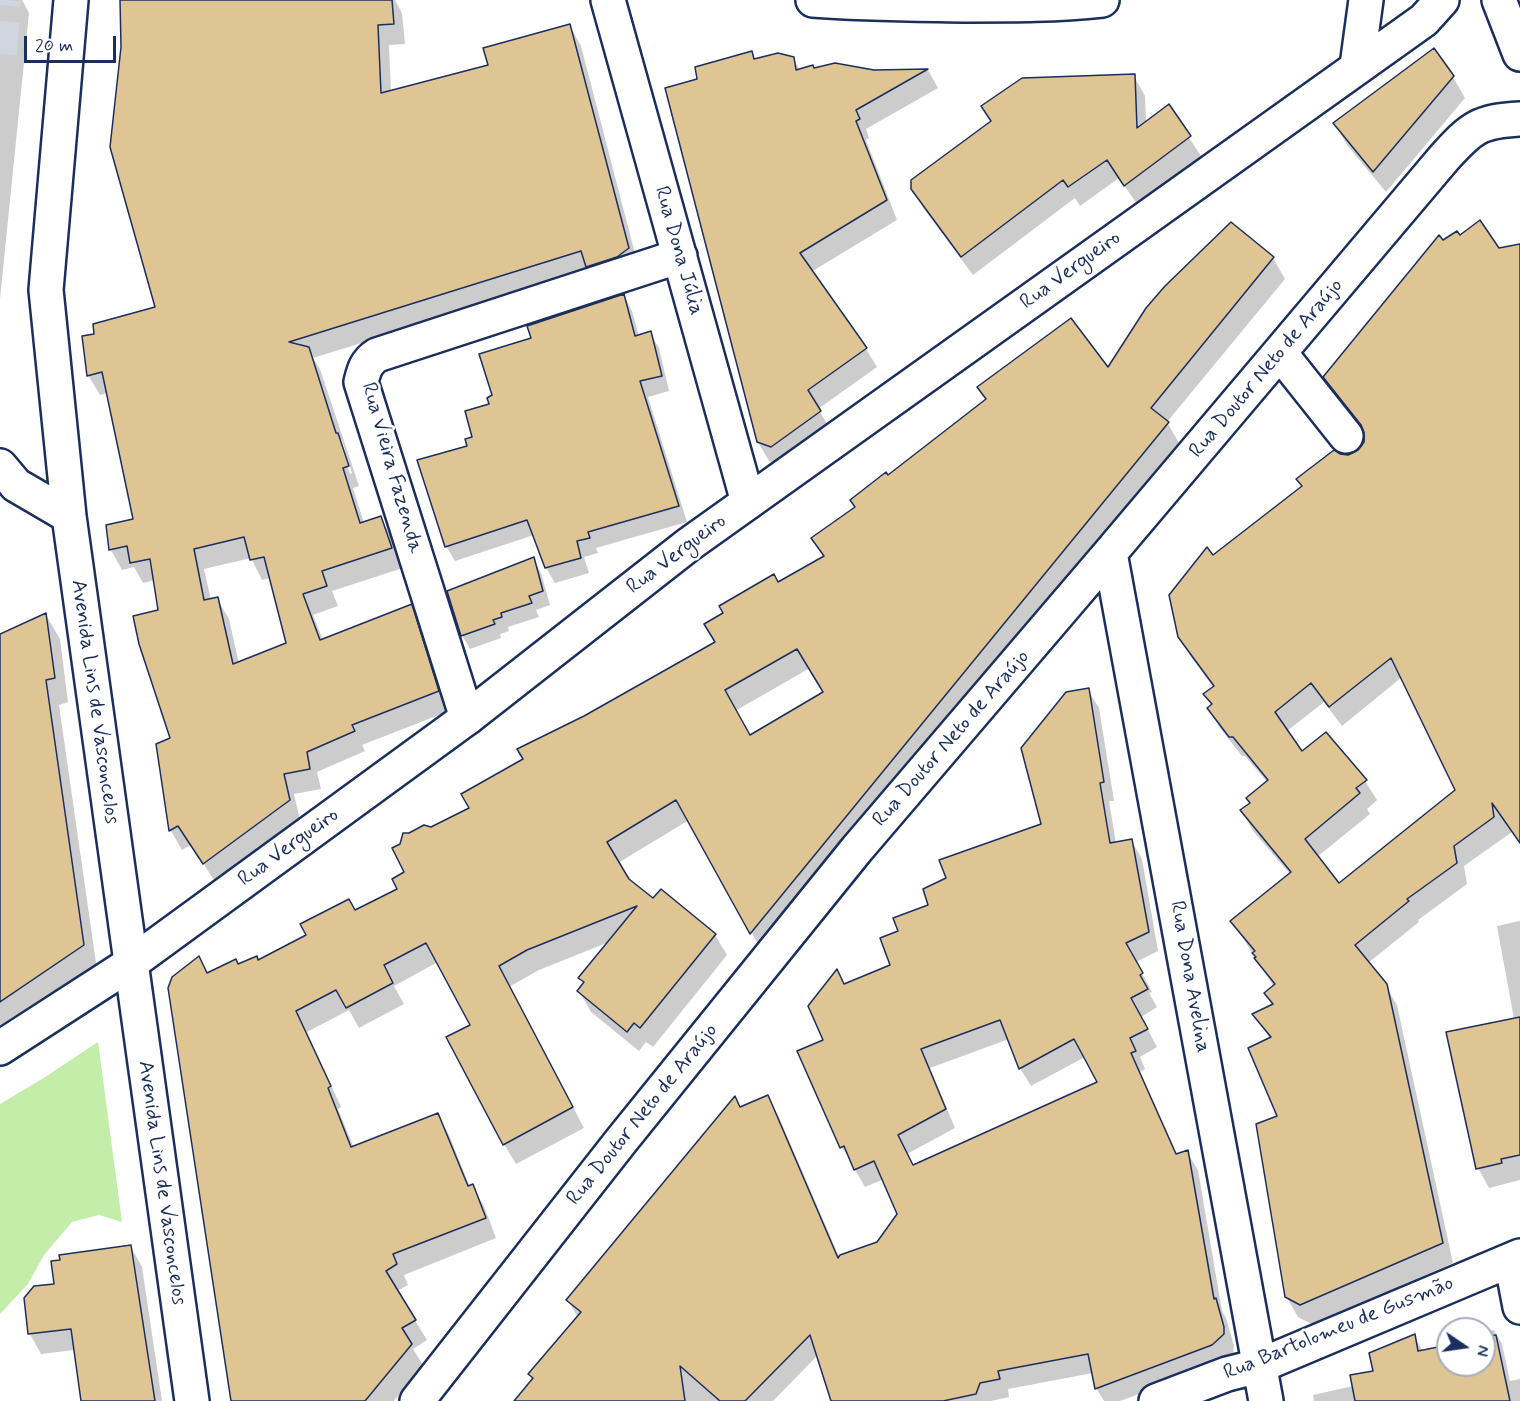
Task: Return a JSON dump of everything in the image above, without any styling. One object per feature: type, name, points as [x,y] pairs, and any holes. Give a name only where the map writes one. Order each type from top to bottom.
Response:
[{"type":"street","name":"Avenida Lins de Vasconcelos","points":[[71,0],[46,290],[69,516],[192,1401]]},
{"type":"street","name":"Rua Dona Júlia","points":[[608,0],[748,502]]},
{"type":"street","points":[[813,0],[868,4],[995,5],[1102,0]]},
{"type":"street","points":[[1357,66],[1366,0]]},
{"type":"street","name":"Rua Vergueiro","points":[[0,1048],[130,964],[467,718],[688,544],[1424,20],[1442,0]]},
{"type":"street","points":[[1499,0],[1520,54]]},
{"type":"street","name":"Rua Doutor Neto de Araújo","points":[[417,1401],[621,1141],[857,849],[1463,137],[1484,123],[1520,119]]},
{"type":"street","name":"Rua Vieira Fazenda","points":[[467,718],[361,382],[364,368],[377,354],[680,256]]},
{"type":"street","points":[[1280,353],[1346,436]]},
{"type":"street","points":[[0,466],[16,485],[69,516]]},
{"type":"street","name":"Rua Dona Avelina","points":[[1110,554],[1266,1401]]},
{"type":"street","points":[[1515,1258],[1520,1307]]},
{"type":"street","name":"Rua Bartolomeu de Gusmão","points":[[1156,1401],[1227,1374],[1259,1366],[1515,1258]]},
{"type":"green space","points":[[98,1042],[122,1222],[99,1215],[72,1222],[44,1255],[28,1284],[0,1314],[0,1104]]},
{"type":"building","points":[[120,0],[392,0],[394,24],[378,25],[381,93],[488,65],[483,48],[570,24],[629,248],[617,257],[586,267],[581,251],[289,342],[309,347],[336,433],[338,433],[349,466],[343,468],[360,523],[381,516],[392,548],[322,571],[327,586],[303,594],[320,640],[412,604],[439,691],[352,725],[355,731],[307,752],[310,769],[284,774],[290,800],[203,864],[178,826],[169,831],[156,744],[170,738],[139,644],[133,616],[158,610],[150,559],[130,563],[127,546],[109,550],[106,525],[133,519],[102,372],[87,376],[82,336],[94,334],[93,324],[155,307],[110,147],[121,47]],"holes":[[[244,537],[250,560],[264,557],[286,643],[233,664],[218,597],[204,600],[194,549]]]},
{"type":"building","points":[[1434,48],[1454,76],[1373,172],[1333,123]]},
{"type":"building","points":[[752,51],[754,59],[778,53],[794,57],[796,70],[813,65],[814,68],[835,63],[874,70],[928,69],[856,110],[860,119],[856,121],[887,200],[800,253],[867,348],[808,390],[821,411],[771,447],[757,442],[665,88],[697,79],[695,67]]},
{"type":"building","points":[[1135,74],[1137,128],[1169,104],[1191,136],[1124,186],[1107,160],[1068,187],[1063,180],[961,257],[911,189],[911,180],[991,121],[981,106],[1022,78]]},
{"type":"building","points":[[1480,220],[1499,248],[1520,244],[1520,843],[1492,803],[1494,817],[1454,846],[1457,863],[1407,899],[1409,901],[1355,945],[1387,984],[1443,1243],[1300,1305],[1285,1297],[1256,1124],[1277,1116],[1248,1048],[1271,1037],[1252,1014],[1273,1004],[1264,993],[1275,984],[1254,958],[1256,957],[1252,953],[1255,951],[1230,921],[1291,872],[1240,810],[1250,803],[1246,798],[1268,780],[1233,737],[1229,737],[1207,708],[1212,704],[1203,694],[1214,686],[1178,637],[1169,595],[1207,547],[1213,555],[1302,486],[1296,479],[1334,450],[1348,455],[1358,450],[1364,442],[1361,425],[1323,377],[1439,235],[1443,240],[1457,231],[1460,235]],"holes":[[[1391,658],[1455,790],[1339,883],[1305,839],[1360,793],[1356,788],[1367,780],[1326,732],[1302,751],[1275,712],[1311,683],[1329,707]]]},
{"type":"building","points":[[1231,222],[1274,257],[1151,408],[1169,422],[750,934],[676,800],[607,842],[629,879],[653,898],[661,889],[716,934],[640,1028],[634,1023],[627,1032],[577,991],[584,982],[578,978],[637,906],[527,950],[499,966],[573,1107],[503,1145],[446,1037],[470,1025],[426,943],[384,965],[393,983],[346,1008],[336,990],[296,1011],[331,1086],[328,1088],[351,1147],[438,1113],[468,1186],[473,1184],[486,1218],[393,1254],[397,1264],[386,1271],[416,1320],[402,1328],[412,1344],[365,1401],[231,1401],[168,988],[172,977],[199,956],[207,973],[236,959],[238,964],[257,956],[258,960],[306,935],[300,924],[349,899],[355,910],[397,889],[392,879],[404,872],[392,848],[400,844],[403,833],[409,833],[424,825],[431,827],[469,808],[461,794],[523,759],[517,749],[584,716],[715,642],[704,624],[723,613],[719,606],[774,574],[778,582],[824,556],[811,538],[855,507],[850,500],[886,472],[888,475],[986,399],[977,387],[1071,318],[1108,367],[1146,308],[1165,286]],"holes":[[[797,649],[823,692],[750,735],[725,690]]]},
{"type":"building","points":[[624,294],[635,336],[651,331],[662,376],[640,381],[679,506],[588,532],[590,538],[577,541],[581,558],[545,568],[527,520],[445,547],[417,460],[467,446],[465,439],[472,437],[465,411],[489,404],[487,398],[492,395],[479,354],[531,338],[527,326]]},
{"type":"building","points":[[534,557],[543,591],[529,596],[532,603],[501,613],[502,617],[493,620],[495,624],[461,636],[447,591]]},
{"type":"building","points":[[46,613],[55,678],[46,680],[84,945],[0,1002],[0,634]]},
{"type":"building","points":[[1089,688],[1104,782],[1100,783],[1110,843],[1132,839],[1149,932],[1126,943],[1143,973],[1140,975],[1148,989],[1131,998],[1148,1029],[1130,1038],[1136,1051],[1131,1053],[1176,1154],[1188,1150],[1214,1299],[1216,1298],[1224,1334],[1212,1345],[1095,1389],[1088,1354],[998,1371],[1000,1379],[980,1383],[976,1394],[943,1401],[831,1401],[810,1335],[745,1401],[720,1401],[680,1366],[685,1401],[514,1401],[533,1378],[528,1374],[581,1312],[566,1300],[735,1096],[740,1107],[768,1095],[838,1258],[840,1255],[877,1242],[897,1214],[874,1161],[854,1170],[844,1146],[840,1148],[797,1051],[823,1040],[808,1006],[837,969],[844,984],[890,965],[880,938],[898,931],[893,918],[928,905],[923,889],[946,878],[939,860],[1041,824],[1021,748],[1066,692]],"holes":[[[1000,1020],[1019,1069],[1074,1039],[1097,1082],[913,1165],[898,1135],[946,1109],[921,1049]]]},
{"type":"building","points":[[1520,1017],[1520,1155],[1501,1159],[1502,1163],[1476,1169],[1446,1032]]},
{"type":"building","points":[[131,1245],[155,1401],[81,1401],[71,1329],[28,1334],[24,1298],[34,1286],[54,1284],[51,1261],[60,1260],[59,1255]]},
{"type":"building","points":[[1415,1334],[1418,1351],[1436,1347],[1436,1377],[1496,1377],[1496,1335],[1510,1401],[1355,1401],[1350,1375],[1373,1371],[1369,1353]]},
{"type":"tunnel","points":[[0,54],[5,0]]}]
